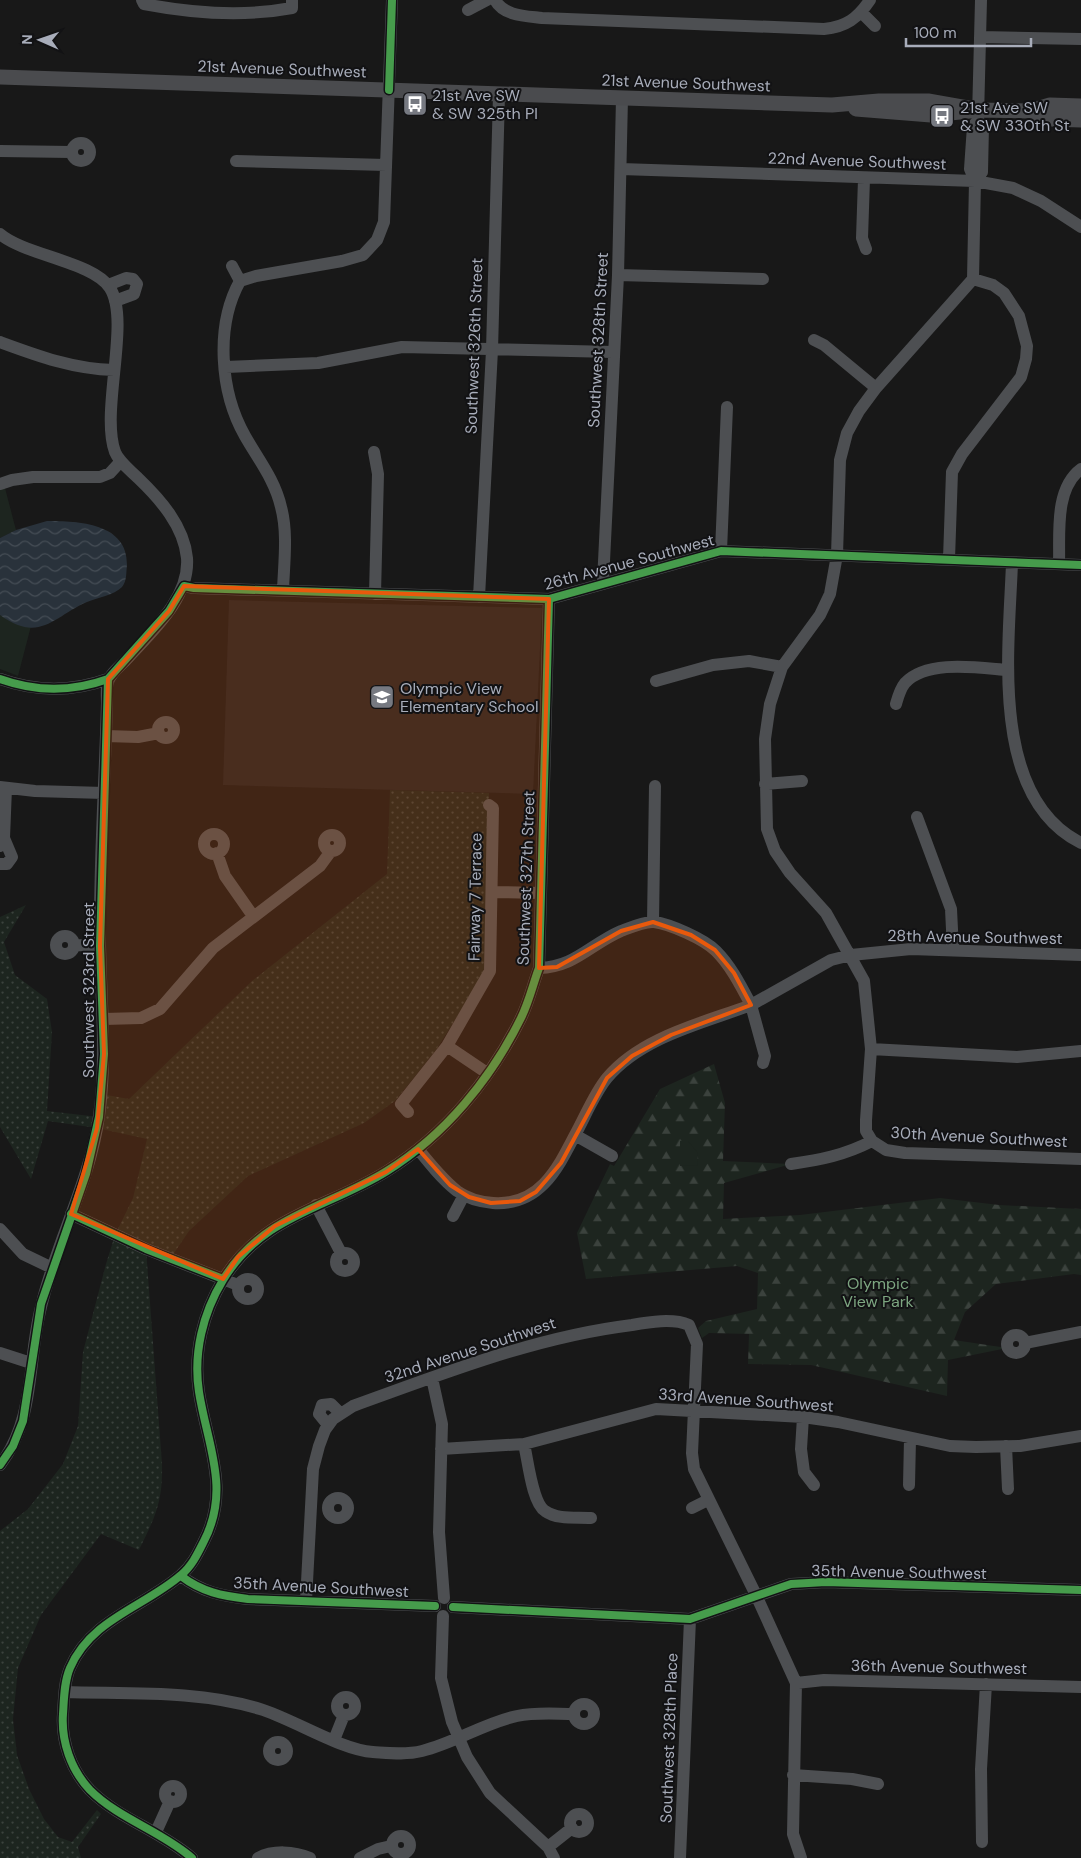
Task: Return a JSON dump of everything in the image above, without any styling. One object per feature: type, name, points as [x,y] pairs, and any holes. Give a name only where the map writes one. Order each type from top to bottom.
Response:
[{"type":"main road","name":"21st Avenue Southwest","points":[[0,77],[832,105],[928,101],[978,115],[1030,111],[1050,105],[1081,106]]},
{"type":"main road","name":"21st Avenue Southwest","points":[[1030,111],[1052,119],[1081,120]]},
{"type":"street","points":[[283,590],[284,530],[282,507],[265,468],[234,414],[227,388],[228,316],[234,292],[240,281],[256,276],[342,261],[362,254],[376,240],[384,222],[392,0]]},
{"type":"street","points":[[468,10],[486,0]]},
{"type":"street","points":[[494,0],[504,9],[519,16],[824,29],[847,24],[862,13],[870,0]]},
{"type":"street","points":[[872,1141],[866,1131],[871,1049],[864,980],[826,913],[790,873],[775,851],[767,829],[765,739],[770,704],[782,667],[820,615],[830,594],[837,555],[840,460],[847,433],[859,411],[876,388],[973,279],[975,181],[982,172],[983,126],[978,115],[981,0]]},
{"type":"street","points":[[143,2],[184,10],[233,12],[273,11],[292,4]]},
{"type":"street","points":[[862,13],[875,26]]},
{"type":"street","points":[[980,37],[1081,39]]},
{"type":"street","name":"Southwest 326th Street","points":[[479,597],[492,350],[499,95]]},
{"type":"street","name":"Southwest 328th Street","points":[[604,582],[618,275],[622,98]]},
{"type":"street","points":[[0,151],[71,152]]},
{"type":"street","points":[[236,161],[386,165]]},
{"type":"street","name":"22nd Avenue Southwest","points":[[621,169],[864,179],[975,181],[1013,188],[1041,201],[1081,227]]},
{"type":"street","points":[[864,179],[862,238],[866,249]]},
{"type":"street","points":[[0,234],[21,246],[78,266],[112,292],[117,328],[112,434],[115,452],[121,461],[161,502],[180,532],[187,559],[184,586],[168,611],[108,679],[76,689],[50,690],[24,686],[0,679]]},
{"type":"street","points":[[232,266],[240,281]]},
{"type":"street","points":[[618,275],[763,279]]},
{"type":"street","points":[[949,559],[952,472],[962,454],[1021,377],[1026,360],[1027,346],[1019,316],[1004,293],[993,285],[973,279]]},
{"type":"street","points":[[814,340],[824,345],[876,388]]},
{"type":"street","points":[[0,342],[60,364],[85,369],[114,370]]},
{"type":"street","points":[[226,367],[318,363],[402,347],[613,352]]},
{"type":"street","points":[[721,551],[727,407]]},
{"type":"street","points":[[374,452],[378,474],[375,594]]},
{"type":"street","points":[[0,484],[34,477],[100,477],[110,473],[121,461]]},
{"type":"street","points":[[1059,564],[1061,511],[1065,491],[1075,474],[1081,469]]},
{"type":"street","name":"26th Avenue Southwest","points":[[184,586],[194,588],[549,599],[604,582],[721,551],[1081,565]]},
{"type":"street","points":[[1012,563],[1008,670],[1013,734],[1022,772],[1051,823],[1081,843]]},
{"type":"street","name":"Southwest 327th Street","points":[[418,1149],[461,1109],[487,1074],[522,1017],[539,968],[549,599]]},
{"type":"street","points":[[656,681],[713,665],[749,661],[782,667]]},
{"type":"street","points":[[896,704],[900,691],[906,682],[920,672],[960,667],[1008,670]]},
{"type":"street","name":"Southwest 323rd Street","points":[[0,1465],[13,1446],[24,1421],[38,1316],[52,1268],[86,1174],[99,1117],[104,1054],[100,946],[108,679]]},
{"type":"street","points":[[106,736],[138,737],[159,733]]},
{"type":"street","points":[[765,784],[802,781]]},
{"type":"street","points":[[653,922],[655,786]]},
{"type":"street","points":[[0,864],[7,864],[12,857],[2,842],[3,787],[35,791],[104,793]]},
{"type":"street","name":"Fairway 7 Terrace","points":[[408,1112],[401,1104],[447,1046],[490,971],[493,808],[488,805]]},
{"type":"street","points":[[918,817],[951,909],[953,950]]},
{"type":"street","points":[[104,1019],[141,1018],[160,1009],[207,953],[320,866],[331,851]]},
{"type":"street","points":[[217,854],[225,876],[253,916]]},
{"type":"street","points":[[492,892],[541,893]]},
{"type":"street","points":[[539,968],[557,967],[575,960],[621,931],[653,922],[691,934],[715,950],[734,973],[751,1005],[765,1056],[763,1064]]},
{"type":"street","name":"Southwest 323rd Street","points":[[74,945],[100,946]]},
{"type":"street","name":"28th Avenue Southwest","points":[[575,1135],[607,1078],[632,1056],[670,1035],[751,1005],[831,960],[851,955],[911,950],[1081,955]]},
{"type":"street","points":[[447,1046],[487,1074]]},
{"type":"street","points":[[871,1049],[1017,1057],[1081,1051]]},
{"type":"street","points":[[192,1858],[156,1832],[104,1803],[87,1788],[74,1768],[65,1746],[62,1725],[69,1670],[92,1635],[106,1623],[181,1576],[196,1557],[208,1535],[214,1512],[217,1487],[215,1458],[199,1392],[197,1365],[204,1320],[223,1279],[238,1257],[275,1226],[386,1172],[418,1149],[440,1176],[464,1195],[478,1201],[508,1204],[525,1199],[536,1192],[561,1162],[575,1135],[612,1156]]},
{"type":"street","name":"30th Avenue Southwest","points":[[791,1164],[826,1159],[849,1152],[872,1141],[886,1150],[905,1152],[1081,1159]]},
{"type":"street","points":[[454,1216],[464,1195]]},
{"type":"street","points":[[316,1205],[341,1253]]},
{"type":"street","points":[[71,1214],[146,1249],[238,1285]]},
{"type":"street","points":[[0,1229],[23,1254],[52,1268]]},
{"type":"street","name":"32nd Avenue Southwest","points":[[334,1419],[353,1406],[501,1353],[571,1334],[641,1324],[673,1322],[681,1322],[688,1325],[697,1344],[694,1411]]},
{"type":"street","points":[[1025,1342],[1081,1332]]},
{"type":"street","points":[[0,1353],[31,1363]]},
{"type":"street","points":[[432,1378],[438,1398],[442,1424],[439,1532],[441,1678],[452,1722],[467,1757],[490,1793],[551,1853],[572,1828]]},
{"type":"street","points":[[306,1601],[313,1469],[319,1446],[334,1419],[331,1404],[322,1405]]},
{"type":"street","name":"33rd Avenue Southwest","points":[[441,1449],[524,1444],[638,1412],[656,1409],[803,1417],[838,1422],[950,1446],[1006,1446],[1081,1436]]},
{"type":"street","points":[[694,1411],[692,1453],[694,1469],[756,1595],[796,1683],[793,1834],[801,1858]]},
{"type":"street","points":[[803,1417],[801,1449],[804,1472],[814,1485]]},
{"type":"street","points":[[910,1438],[910,1484]]},
{"type":"street","points":[[524,1444],[536,1498],[540,1507],[559,1516],[591,1518]]},
{"type":"street","points":[[1006,1446],[1008,1489]]},
{"type":"street","points":[[692,1508],[708,1500]]},
{"type":"street","points":[[312,1507],[328,1508]]},
{"type":"street","name":"35th Avenue Southwest","points":[[181,1576],[193,1585],[218,1596],[440,1607],[451,1602],[453,1608],[690,1619],[791,1584],[826,1582],[1081,1590]]},
{"type":"street","name":"Southwest 328th Place","points":[[680,1858],[690,1619]]},
{"type":"street","name":"36th Avenue Southwest","points":[[796,1683],[824,1680],[1081,1687]]},
{"type":"street","points":[[982,1842],[981,1769],[986,1684]]},
{"type":"street","points":[[65,1692],[151,1694],[231,1702],[261,1709],[334,1740],[370,1752],[420,1752],[459,1738],[487,1725],[518,1716],[545,1713],[574,1714]]},
{"type":"street","points":[[334,1740],[344,1715]]},
{"type":"street","points":[[282,1742],[291,1721]]},
{"type":"street","points":[[793,1775],[852,1779],[878,1784]]},
{"type":"street","points":[[156,1832],[170,1801]]},
{"type":"street","points":[[360,1858],[378,1849],[391,1846]]},
{"type":"street","points":[[258,1858],[270,1854],[283,1853],[310,1858]]},
{"type":"highlighted area","points":[[184,586],[549,599],[539,968],[557,967],[621,931],[653,922],[691,935],[715,950],[734,973],[751,1005],[671,1035],[632,1056],[607,1078],[561,1163],[536,1192],[520,1201],[491,1203],[469,1197],[450,1185],[418,1149],[386,1172],[275,1226],[238,1257],[223,1279],[71,1214],[97,1128],[104,1054],[100,946],[108,679],[169,611]]},
{"type":"shaded area","name":"Olympic View Elementary School","points":[[229,600],[542,608],[533,794],[223,785]]},
{"type":"green space","points":[[5,488],[16,530],[0,538],[0,490]]},
{"type":"green space","points":[[0,615],[20,624],[31,626],[18,676],[0,669]]},
{"type":"green space","points":[[390,790],[489,793],[486,971],[436,1050],[395,1101],[364,1123],[248,1176],[189,1231],[170,1259],[146,1249],[162,1464],[161,1489],[157,1509],[139,1550],[101,1534],[41,1615],[18,1668],[13,1719],[17,1755],[29,1789],[44,1819],[58,1837],[72,1842],[97,1810],[101,1814],[78,1847],[81,1858],[0,1858],[0,1531],[28,1509],[63,1464],[78,1426],[83,1352],[115,1235],[133,1198],[147,1139],[97,1128],[48,1121],[31,1179],[0,1127],[0,917],[26,905],[4,942],[15,975],[47,999],[52,1032],[47,1111],[99,1117],[101,1094],[129,1099],[252,981],[387,874]]},
{"type":"green space","name":"Olympic View Park","points":[[714,1064],[725,1103],[723,1161],[791,1164],[724,1183],[723,1219],[800,1215],[940,1198],[999,1205],[1081,1209],[1081,1275],[1074,1274],[996,1284],[965,1312],[954,1340],[1007,1348],[948,1360],[947,1396],[811,1365],[748,1364],[749,1334],[709,1333],[702,1338],[698,1328],[706,1321],[757,1309],[758,1273],[737,1266],[586,1279],[577,1233],[610,1164],[614,1166],[660,1089]]},
{"type":"green space","points":[[680,1141],[688,1141],[697,1152],[698,1165],[680,1166]]},
{"type":"water","points":[[47,521],[86,524],[99,527],[110,533],[119,540],[125,551],[126,579],[124,585],[115,592],[87,602],[46,625],[26,627],[0,615],[0,538],[16,530]]},
{"type":"cycle path","points":[[389,90],[392,0]]},
{"type":"cycle path","points":[[0,1465],[13,1446],[23,1421],[41,1304],[86,1174],[99,1117],[104,1054],[100,946],[108,679],[169,611],[184,586],[194,588],[549,599],[721,551],[1081,565]]},
{"type":"cycle path","points":[[192,1858],[167,1840],[101,1800],[83,1782],[69,1755],[64,1734],[64,1697],[68,1673],[79,1651],[91,1637],[105,1625],[166,1586],[185,1571],[197,1555],[212,1522],[216,1503],[215,1466],[199,1392],[197,1363],[205,1320],[223,1280],[239,1258],[276,1227],[365,1184],[408,1157],[428,1140],[447,1123],[481,1084],[496,1063],[524,1012],[539,968],[549,599]]},
{"type":"cycle path","points":[[0,679],[27,686],[54,689],[81,686],[108,679]]},
{"type":"cycle path","points":[[71,1214],[146,1249],[223,1279]]},
{"type":"cycle path","points":[[181,1576],[197,1586],[213,1592],[248,1599],[435,1606]]},
{"type":"cycle path","points":[[453,1607],[690,1619],[791,1584],[826,1582],[1081,1590]]},
{"type":"place","name":"21st Ave SW & SW 325th Pl","points":[[415,104]]},
{"type":"place","name":"21st Ave SW & SW 330th St","points":[[942,116]]},
{"type":"place","name":"Olympic View Elementary School","points":[[382,697]]}]
